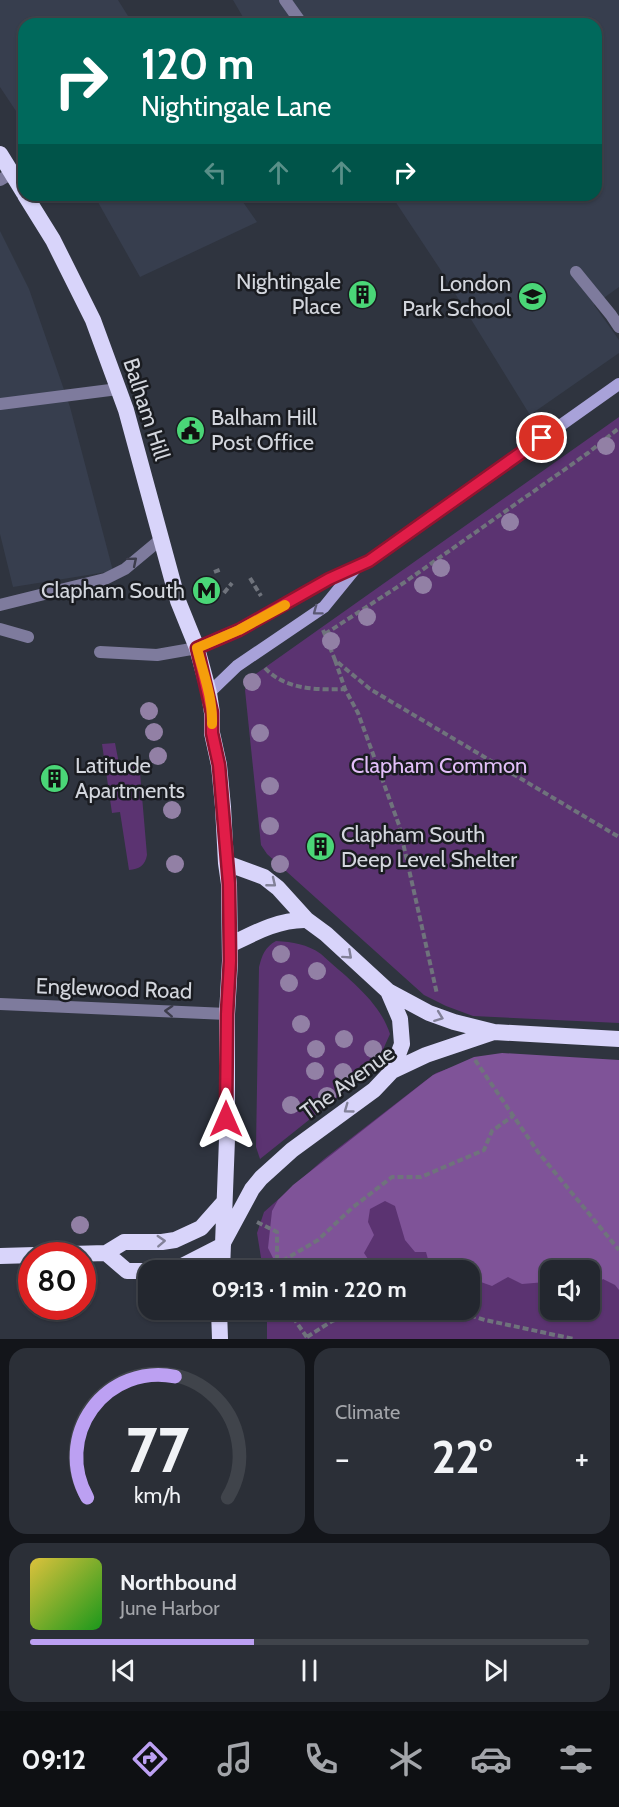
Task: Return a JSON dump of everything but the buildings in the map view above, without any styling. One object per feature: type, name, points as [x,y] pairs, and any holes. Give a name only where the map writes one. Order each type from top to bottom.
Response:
[{"type":"highway","name":"Balham Hill","points":[[0,154],[6,176],[18,187]]},
{"type":"highway","name":"Balham Hill","points":[[29,201],[53,240],[93,320],[126,410],[178,601],[197,648],[209,693],[212,733],[219,765],[229,884],[227,1139],[222,1260]]},
{"type":"highway","points":[[226,863],[264,877],[278,888],[306,920],[326,934],[388,991],[429,1013],[494,1032]]},
{"type":"highway","points":[[230,945],[263,928],[295,919],[306,920]]},
{"type":"highway","points":[[388,991],[400,1019],[402,1044],[392,1071]]},
{"type":"highway","name":"The Avenue","points":[[223,1245],[252,1189],[261,1178],[292,1150],[374,1090],[392,1071],[426,1055],[494,1032],[619,1039]]},
{"type":"highway","points":[[0,1256],[106,1253],[124,1242],[162,1242],[201,1228],[224,1202]]},
{"type":"highway","points":[[194,1260],[223,1245]]},
{"type":"highway","points":[[106,1253],[127,1271],[138,1271]]},
{"type":"highway","points":[[219,1320],[220,1339]]},
{"type":"main road","points":[[197,648],[239,630],[329,579],[356,568],[619,384]]},
{"type":"main road","points":[[209,693],[237,666],[324,606],[356,568]]},
{"type":"street","points":[[285,0],[298,18]]},
{"type":"street","points":[[576,272],[619,327]]},
{"type":"street","points":[[0,404],[118,389]]},
{"type":"street","points":[[0,605],[105,579],[125,569],[161,539]]},
{"type":"street","points":[[0,629],[28,637]]},
{"type":"street","points":[[100,652],[157,655],[197,648]]},
{"type":"street","name":"Englewood Road","points":[[0,1004],[227,1014]]},
{"type":"path","points":[[325,634],[405,582],[588,453],[619,428]]},
{"type":"path","points":[[214,572],[222,569]]},
{"type":"path","points":[[250,579],[262,598]]},
{"type":"path","points":[[224,592],[232,583]]},
{"type":"path","points":[[320,625],[345,689],[358,713],[399,825],[437,994]]},
{"type":"path","points":[[335,660],[370,689],[619,837]]},
{"type":"path","points":[[262,662],[266,670],[291,684],[315,690],[345,689]]},
{"type":"path","points":[[472,1056],[538,1152],[619,1250]]},
{"type":"path","points":[[289,1260],[318,1240],[352,1208],[392,1177],[421,1177],[484,1150],[492,1131],[513,1116]]},
{"type":"path","points":[[256,1221],[277,1232],[277,1260]]},
{"type":"path","points":[[480,1318],[574,1339]]},
{"type":"path","points":[[295,1320],[308,1338],[335,1320]]},
{"type":"shaded area","points":[[0,0],[118,0],[129,18],[18,18],[18,114],[0,87]]},
{"type":"shaded area","name":"London Park School","points":[[233,0],[619,0],[619,287],[594,305],[619,340],[619,353],[530,415],[395,201],[602,201],[602,18],[244,18]]},
{"type":"shaded area","points":[[97,201],[242,201],[257,222],[140,277]]},
{"type":"shaded area","points":[[0,231],[29,289],[70,407],[113,571],[13,587],[0,534]]},
{"type":"shaded area","points":[[502,1053],[619,1060],[619,1290],[615,1285],[603,1279],[600,1282],[600,1260],[540,1260],[540,1282],[522,1284],[508,1277],[492,1286],[480,1282],[480,1260],[428,1260],[426,1252],[415,1252],[405,1240],[395,1206],[385,1201],[370,1209],[368,1222],[374,1235],[364,1253],[368,1260],[274,1260],[268,1248],[272,1211],[278,1200],[293,1185],[433,1075],[474,1057]]},
{"type":"green space","name":"Clapham Common","points":[[619,417],[619,1023],[473,1016],[424,995],[267,854],[261,845],[245,690],[251,677]]},
{"type":"green space","points":[[115,743],[119,764],[139,761],[147,855],[141,866],[129,870],[120,812],[112,813],[102,744]]},
{"type":"green space","points":[[276,941],[300,944],[321,954],[370,1000],[390,1034],[381,1054],[364,1076],[260,1159],[256,1147],[259,967],[264,952]]},
{"type":"green space","points":[[461,1064],[619,1068],[619,1339],[267,1339],[267,1320],[480,1320],[480,1260],[261,1260],[257,1233],[264,1212],[324,1159],[436,1073]]},
{"type":"slow traffic","points":[[212,724],[209,693],[197,648],[239,630],[285,605]]},
{"type":"place","name":"Nightingale Place","points":[[362,294]]},
{"type":"place","name":"London Park School","points":[[532,296]]},
{"type":"place","name":"Balham Hill Post Office","points":[[190,430]]},
{"type":"place","name":"Clapham South","points":[[206,590]]},
{"type":"place","name":"Latitude Apartments","points":[[54,778]]},
{"type":"place","name":"Clapham South Deep Level Shelter","points":[[320,847]]},
{"type":"route","points":[[226,1119],[230,961],[229,884],[219,765],[212,733],[212,713],[197,648],[239,630],[329,579],[369,561],[542,438]]}]
